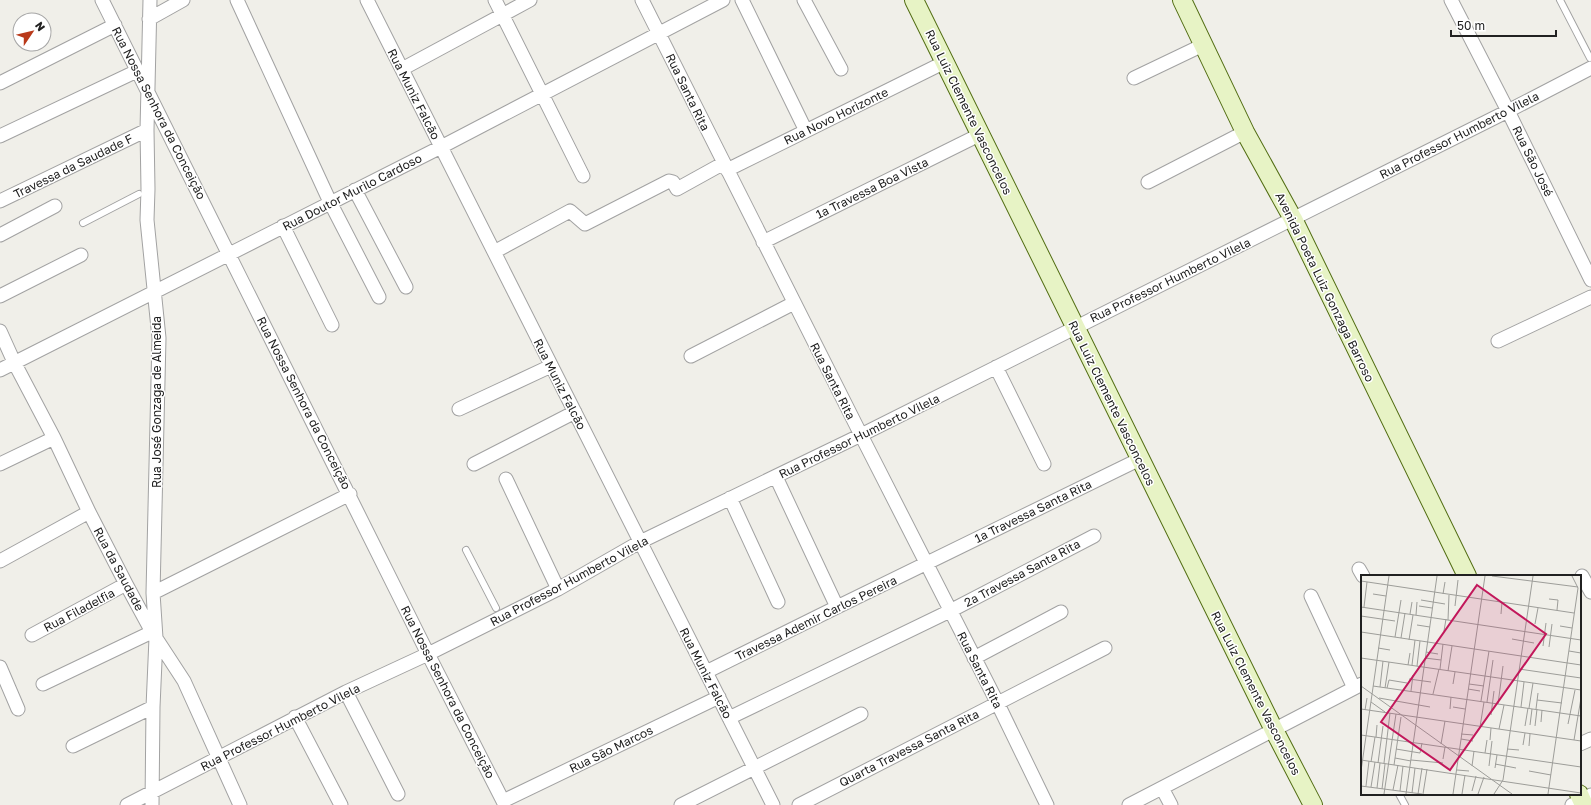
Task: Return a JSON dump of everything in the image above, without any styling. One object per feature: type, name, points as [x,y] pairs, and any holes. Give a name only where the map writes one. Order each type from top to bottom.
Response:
[{"type":"street","name":"Rua Nossa Senhora da Conceição","points":[[102,0],[350,494],[428,654],[504,803]]},
{"type":"street","name":"Rua José Gonzaga de Almeida","points":[[150,0],[149,93],[144,191],[159,338],[153,594],[154,635],[152,798]]},
{"type":"street","points":[[149,19],[183,0]]},
{"type":"street","points":[[237,0],[330,202],[379,297]]},
{"type":"street","name":"Rua Muniz Falcão","points":[[367,0],[773,805]]},
{"type":"street","points":[[496,0],[584,176]]},
{"type":"street","points":[[402,70],[530,0]]},
{"type":"street","name":"Rua Santa Rita","points":[[642,0],[725,167],[997,702],[1047,805]]},
{"type":"street","name":"Rua Doutor Murilo Cardoso","points":[[0,370],[440,147],[723,0]]},
{"type":"street","points":[[742,0],[806,131]]},
{"type":"street","points":[[804,0],[841,69]]},
{"type":"street","name":"Rua Luiz Clemente Vasconcelos","points":[[914,0],[1274,730],[1313,805]]},
{"type":"street","name":"Avenida Poeta Luiz Gonzaga Barroso","points":[[1182,0],[1245,132],[1293,219],[1467,575]]},
{"type":"street","name":"Rua São José","points":[[1451,0],[1508,111],[1591,280]]},
{"type":"street","points":[[0,83],[115,25]]},
{"type":"street","points":[[1134,78],[1203,44]]},
{"type":"street","name":"Rua Novo Horizonte","points":[[494,252],[570,211],[585,224],[669,180],[673,182],[677,188],[806,131],[945,62]]},
{"type":"street","name":"Rua Professor Humberto Vilela","points":[[127,805],[152,798],[219,758],[346,692],[428,654],[499,612],[558,589],[640,542],[861,435],[1508,111],[1591,62]]},
{"type":"street","points":[[0,136],[137,70]]},
{"type":"street","name":"Travessa da Saudade F","points":[[0,201],[147,130]]},
{"type":"street","points":[[1148,182],[1245,132]]},
{"type":"street","name":"1ª Travessa Boa Vista","points":[[763,242],[981,134]]},
{"type":"street","points":[[355,190],[406,288]]},
{"type":"street","points":[[0,235],[55,206]]},
{"type":"street","points":[[283,226],[332,325]]},
{"type":"street","points":[[0,296],[81,255]]},
{"type":"street","points":[[1498,341],[1591,297]]},
{"type":"street","points":[[691,356],[794,303]]},
{"type":"street","name":"Rua da Saudade","points":[[0,332],[126,584],[154,635],[184,681],[240,805]]},
{"type":"street","points":[[459,409],[552,366]]},
{"type":"street","points":[[996,367],[1044,464]]},
{"type":"street","points":[[474,464],[574,412]]},
{"type":"street","points":[[0,464],[54,438]]},
{"type":"street","name":"1ª Travessa Santa Rita","points":[[926,563],[1140,459]]},
{"type":"street","points":[[776,476],[837,607]]},
{"type":"street","points":[[506,479],[558,589]]},
{"type":"street","points":[[153,594],[350,494]]},
{"type":"street","points":[[730,498],[778,602]]},
{"type":"street","points":[[0,561],[89,512]]},
{"type":"street","name":"2ª Travessa Santa Rita","points":[[729,718],[950,611],[1094,536]]},
{"type":"street","name":"Travessa Ademir Carlos Pereira","points":[[706,672],[926,563]]},
{"type":"street","points":[[1584,575],[1591,592]]},
{"type":"street","name":"Rua Filadelfia","points":[[32,635],[126,584]]},
{"type":"street","points":[[1129,805],[1358,686],[1311,596]]},
{"type":"street","points":[[974,658],[1061,612]]},
{"type":"street","points":[[43,684],[154,635]]},
{"type":"street","name":"Quarta Travessa Santa Rita","points":[[800,805],[997,702],[1105,648]]},
{"type":"street","points":[[0,667],[18,709]]},
{"type":"street","points":[[346,692],[398,794]]},
{"type":"street","name":"Rua São Marcos","points":[[504,803],[719,698]]},
{"type":"street","points":[[73,746],[153,707]]},
{"type":"street","points":[[681,805],[861,714]]},
{"type":"street","points":[[296,717],[340,805]]},
{"type":"street","points":[[1581,744],[1591,739]]},
{"type":"street","points":[[1162,788],[1171,805]]},
{"type":"lane","points":[[1560,0],[1591,62]]},
{"type":"lane","points":[[84,223],[144,191]]},
{"type":"lane","points":[[466,550],[499,612]]},
{"type":"lane","points":[[1400,795],[1405,805]]}]
